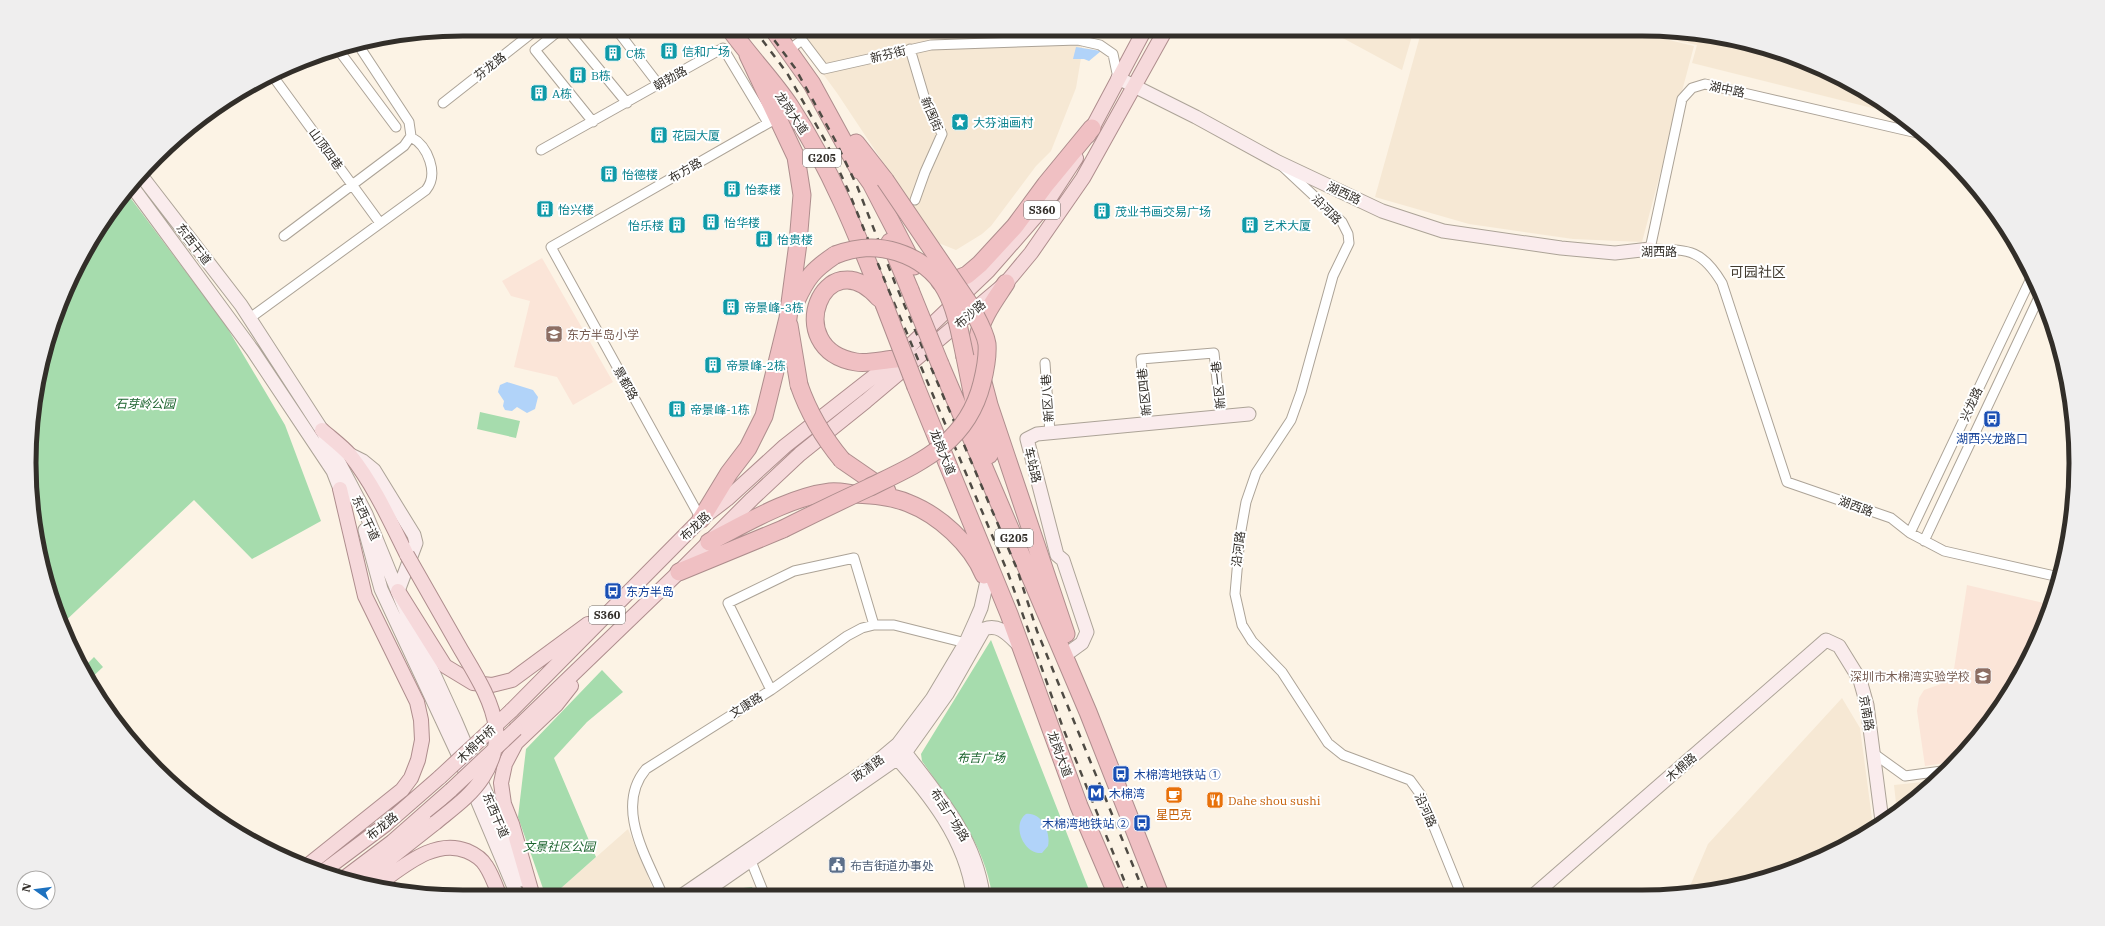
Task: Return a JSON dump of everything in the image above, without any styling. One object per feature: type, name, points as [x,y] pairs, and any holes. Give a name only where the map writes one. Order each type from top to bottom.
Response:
[{"type":"highway","name":"龙岗大道","points":[[735,36],[789,105],[821,157],[848,216],[1009,614],[1079,806],[1115,890]]},
{"type":"highway","name":"G205","points":[[778,36],[816,92],[854,159],[1088,712],[1158,890]]},
{"type":"highway","points":[[701,518],[729,473],[748,448],[764,416],[788,318],[798,243],[802,195],[796,157],[773,121],[748,54]]},
{"type":"highway","points":[[679,572],[783,529],[922,461],[954,436],[970,416],[979,395],[986,368],[987,343],[980,324],[970,305],[885,180],[816,92]]},
{"type":"highway","points":[[854,159],[872,183],[914,266],[927,277],[939,282],[952,281],[966,275],[980,264],[1015,226],[1046,184],[1092,128]]},
{"type":"highway","points":[[1009,614],[987,581],[980,566],[947,527],[926,512],[872,482],[842,460],[826,441],[807,408],[799,385],[788,318],[806,280],[819,265],[835,255],[852,248],[870,247],[890,250],[922,262],[936,276],[946,290],[955,314],[978,422],[995,472],[1071,651]]},
{"type":"highway","points":[[884,304],[863,283],[846,281],[829,286],[821,294],[814,321],[822,341],[832,352],[845,360],[858,363],[896,359]]},
{"type":"highway","points":[[1006,283],[986,314],[978,338],[980,367],[989,405],[1071,651],[1088,712]]},
{"type":"highway","points":[[709,542],[786,504],[830,492],[872,495],[908,503]]},
{"type":"main road","name":"布沙路","points":[[896,359],[988,271],[1044,207],[1082,148],[1141,36]]},
{"type":"main road","name":"布沙路","points":[[709,542],[800,454],[866,402],[1006,283],[1031,252],[1083,178],[1162,36]]},
{"type":"main road","name":"布龙路","points":[[511,711],[624,598],[701,518],[727,499],[785,446],[896,359]]},
{"type":"main road","points":[[322,430],[349,454],[381,503],[407,555],[480,684],[492,712],[496,728],[496,744],[491,762],[484,777],[466,797],[364,878]]},
{"type":"main road","points":[[312,862],[402,790],[411,778],[420,752],[422,727],[420,712],[413,692],[365,596],[340,489]]},
{"type":"main road","name":"布龙路","points":[[516,728],[599,650],[709,542]]},
{"type":"main road","points":[[398,591],[445,666],[473,683],[492,685],[512,680],[624,598]]},
{"type":"main road","points":[[531,890],[515,831],[504,804],[501,783],[505,764],[516,743],[556,706],[599,650]]},
{"type":"main road","name":"木棉中桥","points":[[440,777],[511,711]]},
{"type":"main road","name":"木棉中桥","points":[[451,790],[516,728]]},
{"type":"main road","name":"布龙路","points":[[328,868],[385,825],[440,777]]},
{"type":"main road","name":"布龙路","points":[[349,874],[392,842],[451,790]]},
{"type":"main road","points":[[381,882],[425,854],[438,849],[452,847],[470,853],[485,864],[497,890]]},
{"type":"main road","points":[[1154,878],[1162,890]]},
{"type":"street","name":"芬龙路","points":[[443,103],[528,36]]},
{"type":"street","points":[[552,36],[535,50],[592,122]]},
{"type":"street","points":[[572,36],[627,103]]},
{"type":"street","points":[[621,36],[659,85]]},
{"type":"street","name":"新芬街","points":[[789,50],[802,40],[824,69],[931,44],[1078,40],[1100,45],[1113,54],[1118,78]]},
{"type":"street","name":"朝勃路","points":[[540,150],[724,48],[773,121]]},
{"type":"street","points":[[284,236],[404,146],[411,137],[409,122],[361,49]]},
{"type":"street","name":"新围街","points":[[910,49],[924,96],[942,134],[924,172],[915,200]]},
{"type":"street","points":[[342,54],[396,127]]},
{"type":"street","name":"湖西路","points":[[1118,78],[1196,117],[1278,162],[1382,211],[1443,231],[1561,248],[1615,253],[1650,249],[1678,249],[1696,254],[1711,265],[1722,283],[1787,482],[1891,518],[1910,533],[1944,551],[2053,576]]},
{"type":"street","name":"山顶四巷","points":[[275,79],[380,223]]},
{"type":"street","name":"湖中路","points":[[1650,249],[1682,99],[1692,88],[1705,84],[1911,132]]},
{"type":"street","name":"布方路","points":[[551,247],[773,121]]},
{"type":"street","points":[[250,318],[426,190],[430,185],[430,158],[417,141],[411,137]]},
{"type":"street","name":"沿河路","points":[[1278,162],[1293,179],[1342,222],[1348,234],[1349,244],[1333,276],[1291,420],[1256,473],[1246,502],[1235,575],[1235,594],[1242,625],[1252,642],[1282,672],[1328,742],[1343,755],[1410,780],[1421,795],[1459,890]]},
{"type":"street","name":"东西干道","points":[[144,179],[250,318],[322,430],[364,516],[398,591],[527,890]]},
{"type":"street","name":"东西干道","points":[[135,190],[253,351],[332,471],[340,489],[364,516],[381,589],[457,752],[515,890]]},
{"type":"street","name":"景都路","points":[[551,247],[701,518]]},
{"type":"street","name":"兴龙路","points":[[1910,533],[2028,282]]},
{"type":"street","name":"兴龙路","points":[[1924,541],[2037,302]]},
{"type":"street","name":"新区一巷","points":[[1141,359],[1214,353],[1221,417]]},
{"type":"street","name":"新区四巷","points":[[1141,359],[1147,424]]},
{"type":"street","name":"新区八巷","points":[[1045,363],[1050,433]]},
{"type":"street","name":"车站路","points":[[1071,651],[1082,644],[1087,632],[1063,560],[1057,555],[1027,439],[1030,436],[1050,433],[1249,414]]},
{"type":"street","points":[[349,454],[363,461],[374,470],[414,535],[416,543],[398,591]]},
{"type":"street","points":[[380,482],[381,503]]},
{"type":"street","points":[[348,524],[364,516]]},
{"type":"street","points":[[771,690],[728,603],[794,571],[854,558],[874,625]]},
{"type":"street","name":"政清路","points":[[970,644],[981,608],[987,581]]},
{"type":"street","name":"文康路","points":[[661,890],[635,825],[632,798],[637,782],[646,769],[652,764],[771,690],[847,636],[874,625],[894,626],[970,644]]},
{"type":"street","name":"政清路","points":[[706,890],[749,856],[898,752],[970,644],[984,629],[992,626],[1002,629],[1020,646]]},
{"type":"street","name":"京南路","points":[[1826,640],[1839,646],[1860,680],[1867,705],[1881,816]]},
{"type":"street","name":"木棉路","points":[[1540,890],[1826,640]]},
{"type":"street","name":"布吉广场路","points":[[898,752],[936,792],[956,822],[970,846],[979,874],[982,890]]},
{"type":"street","name":"布吉广场路","points":[[898,752],[958,844],[970,873],[972,890]]},
{"type":"street","points":[[1873,753],[1906,776],[1937,772]]},
{"type":"street","points":[[749,856],[763,890]]},
{"type":"street","name":"政清路","points":[[691,890],[749,856]]},
{"type":"shaded area","name":"大芬油画村","points":[[795,36],[1082,36],[1082,52],[1076,88],[1051,151],[1036,166],[991,226],[982,234],[956,250],[936,242],[837,93]]},
{"type":"shaded area","points":[[1339,36],[1412,36],[1402,70]]},
{"type":"shaded area","points":[[1420,36],[1655,36],[1694,46],[1642,242],[1573,239],[1469,224],[1375,197]]},
{"type":"shaded area","points":[[1658,37],[1725,44],[1779,59],[1831,80],[1856,93],[1883,111],[1692,63],[1697,45]]},
{"type":"shaded area","name":"东方半岛小学","points":[[542,258],[613,382],[573,405],[557,377],[514,367],[530,301],[511,296],[502,281]]},
{"type":"shaded area","name":"深圳市木棉湾实验学校","points":[[1967,585],[2045,603],[2025,652],[2012,676],[1981,723],[1946,763],[1925,766],[1917,711],[1919,698],[1924,690],[1941,684],[1954,669]]},
{"type":"shaded area","points":[[1842,698],[1860,728],[1873,822],[1831,846],[1779,867],[1725,882],[1690,887],[1708,844]]},
{"type":"shaded area","points":[[1927,782],[1896,806],[1894,785]]},
{"type":"shaded area","points":[[628,829],[653,890],[559,890]]},
{"type":"green space","name":"石芽岭公园","points":[[129,196],[225,324],[285,425],[321,521],[252,559],[194,500],[67,620],[51,574],[44,546],[37,491],[37,435],[44,380],[59,326],[80,274],[93,249]]},
{"type":"green space","points":[[480,412],[520,421],[516,438],[477,429]]},
{"type":"green space","name":"布吉广场","points":[[991,640],[1089,890],[991,890],[982,858],[974,841],[955,808],[922,761],[921,754]]},
{"type":"green space","points":[[94,657],[103,667],[93,676],[87,664]]},
{"type":"green space","name":"文景社区公园","points":[[602,670],[623,692],[587,722],[554,758],[596,857],[559,890],[544,890],[518,817],[526,749]]},
{"type":"green space","points":[[752,887],[753,890],[726,890]]},
{"type":"water","points":[[1076,47],[1101,51],[1089,61],[1084,59],[1073,59]]},
{"type":"water","points":[[507,382],[533,390],[538,397],[535,409],[527,413],[517,407],[512,411],[505,410],[503,406],[504,401],[498,392],[500,385]]},
{"type":"water","points":[[1026,814],[1037,816],[1047,830],[1049,841],[1048,846],[1042,853],[1030,849],[1022,838],[1020,825]]},
{"type":"railway","points":[[759,36],[787,73],[827,144],[848,190],[1008,573],[1063,728],[1128,890]]},
{"type":"railway","points":[[771,36],[795,68],[835,140],[857,186],[895,283],[1017,569],[1037,631],[1143,890]]},
{"type":"place","name":"信和广场","points":[[669,51]]},
{"type":"place","name":"C栋","points":[[613,53]]},
{"type":"place","name":"B栋","points":[[578,75]]},
{"type":"place","name":"A栋","points":[[539,93]]},
{"type":"place","name":"大芬油画村","points":[[960,122]]},
{"type":"place","name":"花园大厦","points":[[659,135]]},
{"type":"place","name":"怡德楼","points":[[609,174]]},
{"type":"place","name":"怡泰楼","points":[[732,189]]},
{"type":"place","name":"怡兴楼","points":[[545,209]]},
{"type":"place","name":"茂业书画交易广场","points":[[1102,211]]},
{"type":"place","name":"怡华楼","points":[[711,222]]},
{"type":"place","name":"怡乐楼","points":[[677,225]]},
{"type":"place","name":"艺术大厦","points":[[1250,225]]},
{"type":"place","name":"怡贵楼","points":[[764,239]]},
{"type":"place","name":"帝景峰-3栋","points":[[731,307]]},
{"type":"place","name":"东方半岛小学","points":[[554,334]]},
{"type":"place","name":"帝景峰-2栋","points":[[713,365]]},
{"type":"place","name":"帝景峰-1栋","points":[[677,409]]},
{"type":"place","name":"湖西兴龙路口","points":[[1992,419]]},
{"type":"place","name":"东方半岛","points":[[613,591]]},
{"type":"place","name":"深圳市木棉湾实验学校","points":[[1983,676]]},
{"type":"place","name":"木棉湾地铁站 ①","points":[[1121,774]]},
{"type":"place","name":"木棉湾","points":[[1096,793]]},
{"type":"place","name":"星巴克","points":[[1174,795]]},
{"type":"place","name":"Dahe shou sushi","points":[[1215,800]]},
{"type":"place","name":"木棉湾地铁站 ②","points":[[1142,823]]},
{"type":"place","name":"布吉街道办事处","points":[[837,865]]},
{"type":"district","name":"可园社区","points":[[1758,272]]}]
